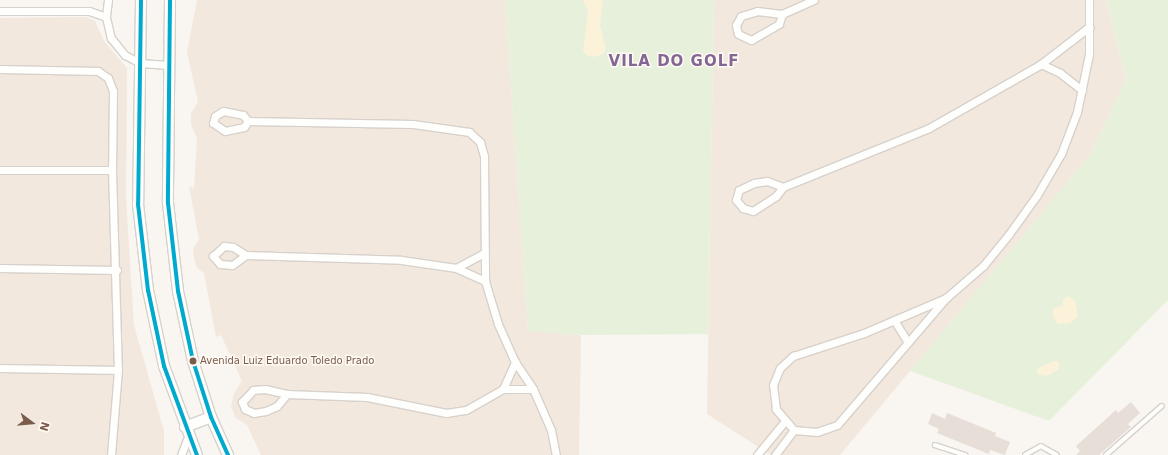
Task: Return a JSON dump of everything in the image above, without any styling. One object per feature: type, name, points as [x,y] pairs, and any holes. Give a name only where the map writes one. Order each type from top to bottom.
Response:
[{"type":"main road","points":[[141,0],[138,204],[148,290],[164,366],[197,455]]},
{"type":"main road","points":[[170,0],[168,65],[168,203],[178,291],[193,361],[211,417],[228,455]]},
{"type":"main road","points":[[187,430],[211,417]]},
{"type":"street","points":[[108,0],[106,16],[111,38],[125,55],[140,63],[168,65]]},
{"type":"street","points":[[782,14],[779,24],[757,38],[751,40],[738,34],[736,25],[741,16],[757,10],[782,14],[814,0]]},
{"type":"street","points":[[946,298],[894,320],[793,356],[780,368],[773,385],[776,409],[794,430],[817,432],[836,425],[946,298],[983,266],[1037,195],[1061,154],[1082,90],[1089,54],[1089,0]]},
{"type":"street","points":[[0,11],[89,11],[106,16]]},
{"type":"street","points":[[783,187],[767,181],[754,182],[739,190],[736,200],[743,208],[753,211],[776,196],[783,187],[929,128],[1041,64],[1089,27]]},
{"type":"street","points":[[1041,64],[1060,73],[1082,90]]},
{"type":"street","points":[[0,69],[98,71],[108,78],[113,91],[112,170],[117,270],[118,370],[111,455]]},
{"type":"street","points":[[248,121],[413,124],[469,132],[480,142],[484,156],[482,254],[485,281],[498,324],[515,362],[533,389],[551,430],[556,455]]},
{"type":"street","points":[[0,170],[112,170]]},
{"type":"street","points":[[456,268],[482,254]]},
{"type":"street","points":[[246,256],[401,260],[456,268],[485,281]]},
{"type":"street","points":[[0,268],[117,270]]},
{"type":"street","points":[[894,320],[908,342]]},
{"type":"street","points":[[503,389],[515,362]]},
{"type":"street","points":[[0,368],[118,370]]},
{"type":"street","points":[[287,394],[277,406],[266,411],[254,412],[245,409],[242,402],[253,390],[265,389],[287,394],[367,397],[446,413],[466,410],[503,389],[533,389]]},
{"type":"street","points":[[757,455],[785,421]]},
{"type":"street","points":[[181,455],[187,430]]},
{"type":"street","points":[[776,455],[794,430]]},
{"type":"lane","points":[[1106,455],[1162,406]]},
{"type":"lane","points":[[936,445],[965,455]]},
{"type":"lane","points":[[1024,455],[1041,446],[1057,455]]},
{"type":"shaded area","points":[[197,0],[505,0],[528,330],[581,335],[579,455],[261,455],[247,425],[236,418],[231,407],[234,393],[242,381],[221,335],[216,337],[204,273],[197,268],[194,259],[193,249],[199,239],[189,187],[194,188],[197,138],[191,125],[191,113],[198,102],[187,52]]},
{"type":"shaded area","points":[[714,0],[1106,0],[1126,79],[1090,155],[840,455],[771,455],[707,414]]},
{"type":"shaded area","points":[[86,17],[95,21],[104,41],[127,68],[126,199],[134,325],[164,431],[164,455],[0,455],[0,18]]},
{"type":"green space","points":[[505,0],[714,0],[708,334],[581,335],[528,331]]},
{"type":"green space","points":[[1106,0],[1168,0],[1168,300],[1049,421],[910,371],[1090,155],[1126,79]]},
{"type":"sand","points":[[583,0],[603,0],[600,26],[606,48],[603,54],[594,57],[588,56],[583,51],[588,11]]},
{"type":"sand","points":[[1068,296],[1075,300],[1078,317],[1070,323],[1058,324],[1053,316],[1053,309],[1063,305],[1063,299]]},
{"type":"sand","points":[[1054,361],[1059,362],[1059,369],[1047,376],[1037,374],[1038,368]]},
{"type":"building","points":[[1131,402],[1140,413],[1128,424],[1131,427],[1099,455],[1076,455],[1080,451],[1076,446],[1116,410],[1118,413]]},
{"type":"building","points":[[932,413],[945,419],[947,413],[996,433],[995,436],[1010,442],[1005,455],[990,450],[989,454],[937,433],[939,429],[928,424]]},
{"type":"transit line","points":[[141,0],[138,204],[148,290],[164,366],[197,455]]},
{"type":"transit line","points":[[170,0],[168,203],[178,291],[193,361],[211,417],[228,455]]},
{"type":"place","name":"Avenida Luiz Eduardo Toledo Prado","points":[[193,361]]},
{"type":"district","name":"VILA DO GOLF","points":[[674,62]]}]
